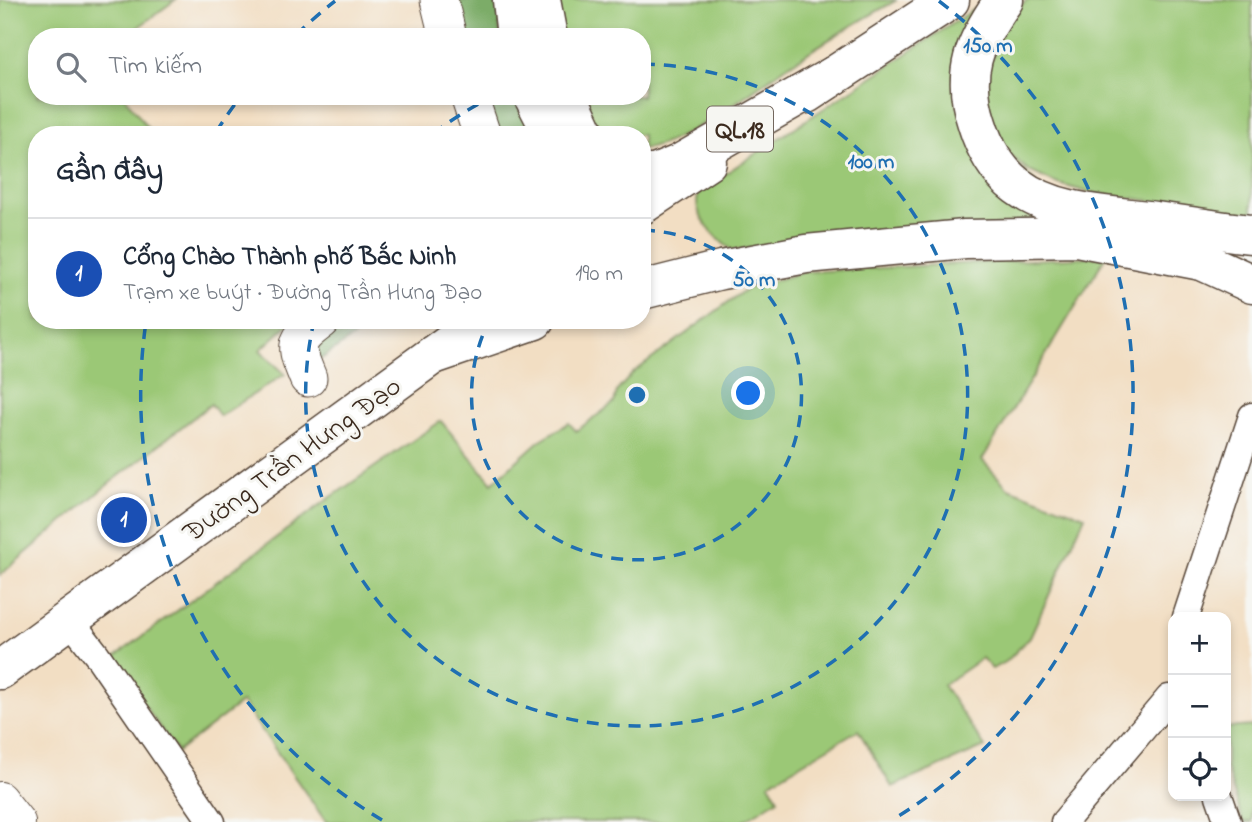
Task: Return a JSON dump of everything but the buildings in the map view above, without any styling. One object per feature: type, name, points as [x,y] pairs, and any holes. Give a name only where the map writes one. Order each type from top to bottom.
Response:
[{"type":"main road","points":[[439,0],[446,28]]},
{"type":"main road","points":[[512,0],[515,28]]},
{"type":"main road","points":[[541,0],[546,28]]},
{"type":"main road","name":"QL.18","points":[[651,174],[679,164],[835,75],[950,0]]},
{"type":"main road","points":[[1004,0],[976,46],[970,68],[969,90],[980,135],[996,164],[1017,186],[1049,204],[1079,211],[1252,234]]},
{"type":"main road","points":[[651,199],[835,75]]},
{"type":"main road","points":[[472,105],[479,126]]},
{"type":"main road","points":[[538,105],[548,126]]},
{"type":"main road","points":[[572,105],[582,126]]},
{"type":"main road","points":[[651,288],[806,254],[965,239],[1077,237],[1202,261],[1252,284]]},
{"type":"main road","points":[[309,378],[298,352],[303,334],[310,329]]},
{"type":"main road","name":"Đường Trần Hưng Đạo","points":[[0,670],[468,329]]},
{"type":"main road","points":[[433,355],[509,329]]},
{"type":"street","points":[[1188,612],[1252,415]]},
{"type":"street","points":[[69,620],[97,655],[212,822]]},
{"type":"street","points":[[1064,822],[1168,697]]},
{"type":"street","points":[[0,798],[19,822]]},
{"type":"street","points":[[1221,801],[1228,822]]},
{"type":"green space","points":[[0,0],[175,0],[137,28],[28,28],[28,105],[131,105],[146,126],[28,126],[28,329],[283,329],[260,350],[285,374],[220,416],[211,404],[101,490],[0,575]]},
{"type":"green space","points":[[459,0],[499,0],[500,28],[465,28]]},
{"type":"green space","points":[[551,0],[897,0],[813,49],[696,128],[651,147],[651,126],[599,126],[585,105],[651,105],[651,28],[556,28]]},
{"type":"green space","points":[[988,0],[957,106],[1073,219],[732,250],[711,232],[697,206],[702,189]]},
{"type":"green space","points":[[1027,0],[1252,0],[1252,215],[1087,192],[1055,183],[1029,171],[999,145],[981,85],[1008,17]]},
{"type":"green space","points":[[489,105],[522,105],[532,126],[495,126]]},
{"type":"green space","points":[[1106,256],[982,460],[1008,488],[1085,516],[1030,637],[1008,660],[992,669],[982,658],[943,685],[985,747],[892,787],[858,730],[769,783],[778,799],[742,822],[326,822],[242,702],[177,752],[112,659],[327,500],[441,421],[492,483],[539,441],[569,423],[576,431],[614,403],[617,391],[633,373],[746,289],[803,272]]},
{"type":"green space","points":[[323,329],[365,329],[314,364],[313,345]]},
{"type":"green space","points":[[1252,726],[1252,822],[1243,822],[1231,783],[1231,728]]},
{"type":"place","name":"Cổng Chào Thành phố Bắc Ninh","points":[[124,520]]}]
